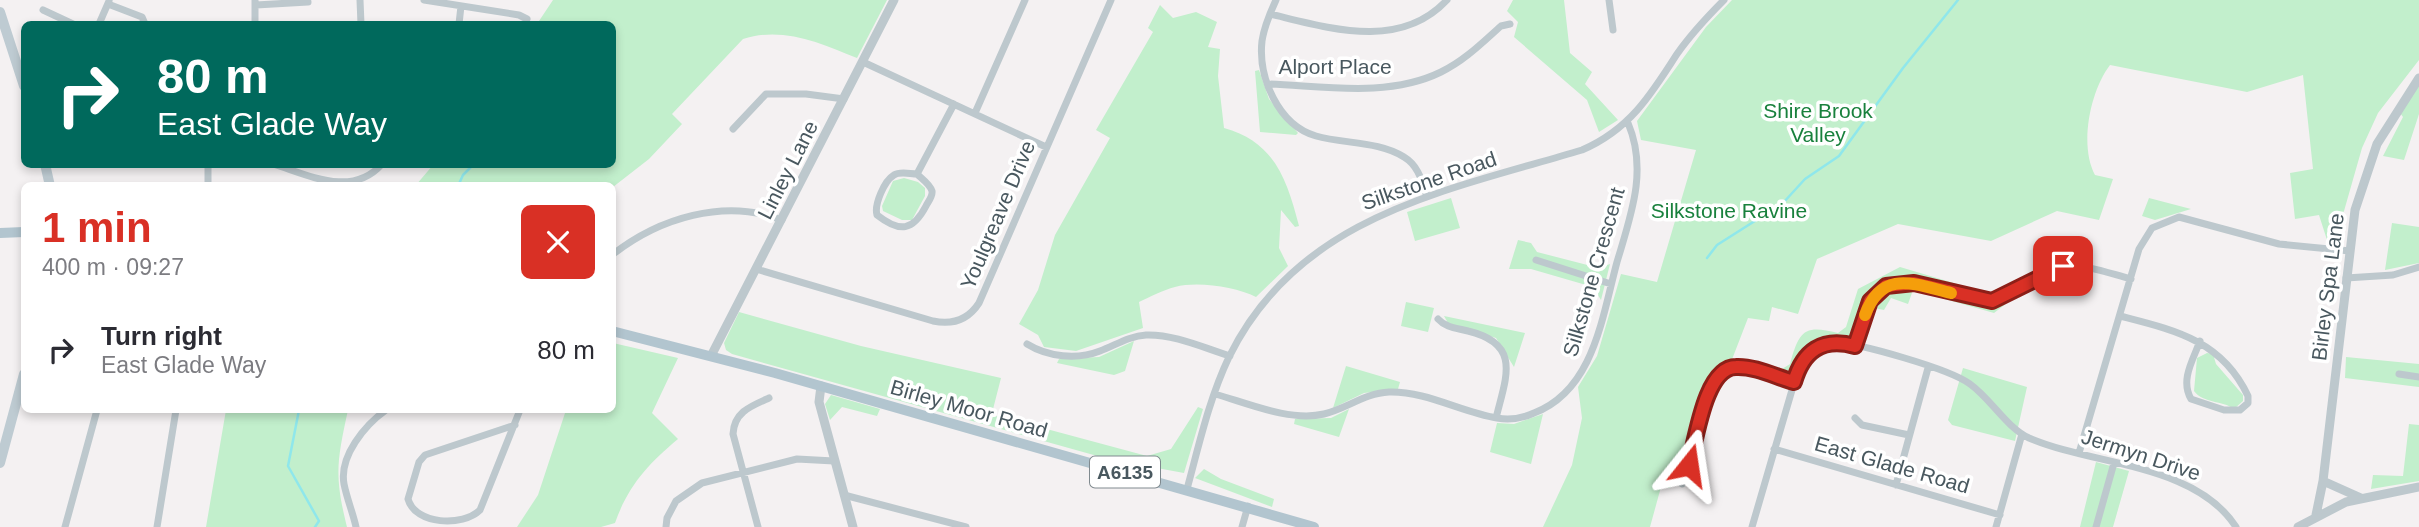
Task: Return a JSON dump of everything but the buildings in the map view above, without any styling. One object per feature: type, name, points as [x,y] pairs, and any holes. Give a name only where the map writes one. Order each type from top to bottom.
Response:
[{"type":"main road","points":[[0,12],[3,30],[21,78]]},
{"type":"main road","points":[[0,233],[21,232]]},
{"type":"main road","name":"Birley Moor Road","points":[[616,332],[821,386],[1314,527]]},
{"type":"main road","points":[[0,463],[3,442],[21,384]]},
{"type":"street","points":[[360,0],[361,21]]},
{"type":"street","points":[[424,0],[519,15],[527,19]]},
{"type":"street","name":"Linley Lane","points":[[711,356],[894,0]]},
{"type":"street","points":[[975,113],[1025,0]]},
{"type":"street","name":"Youlgreave Drive","points":[[756,269],[933,321],[948,323],[962,319],[979,303],[1111,0]]},
{"type":"street","points":[[1276,0],[1262,40],[1268,84],[1282,112],[1306,133],[1384,149],[1404,156],[1418,169],[1427,197]]},
{"type":"street","points":[[1269,14],[1350,30],[1385,33],[1427,18],[1447,0]]},
{"type":"street","points":[[1609,0],[1613,30]]},
{"type":"street","name":"Silkstone Road","points":[[1187,489],[1215,394],[1230,356],[1269,297],[1303,261],[1371,218],[1427,197],[1582,150],[1628,123],[1653,94],[1687,41],[1724,0]]},
{"type":"street","points":[[100,21],[108,2],[142,17],[144,21]]},
{"type":"street","points":[[255,21],[255,2],[303,2]]},
{"type":"street","points":[[459,21],[461,6]]},
{"type":"street","points":[[43,10],[67,21]]},
{"type":"street","name":"Alport Place","points":[[1268,84],[1381,88],[1422,80],[1458,62],[1501,26],[1510,24]]},
{"type":"street","points":[[863,62],[1046,147]]},
{"type":"street","name":"Birley Spa Lane","points":[[2316,515],[2323,481],[2355,210],[2373,151],[2395,112],[2419,78]]},
{"type":"street","points":[[733,129],[766,94],[806,94],[844,99]]},
{"type":"street","points":[[917,174],[954,104]]},
{"type":"street","name":"Silkstone Crescent","points":[[1215,394],[1310,416],[1334,411],[1377,393],[1398,393],[1496,418],[1519,418],[1544,410],[1574,384],[1591,353],[1638,182],[1637,150],[1628,123]]},
{"type":"street","points":[[286,168],[336,182]]},
{"type":"street","points":[[358,182],[377,168]]},
{"type":"street","points":[[900,172],[917,174],[931,188],[932,194],[918,222],[910,226],[893,225],[877,215],[877,201],[890,177],[900,172]]},
{"type":"street","points":[[312,182],[314,177]]},
{"type":"street","points":[[616,251],[645,232],[679,218],[739,212],[782,220]]},
{"type":"street","points":[[2079,453],[2144,237],[2160,223],[2179,217],[2279,244],[2350,251]]},
{"type":"street","points":[[1536,260],[1611,284]]},
{"type":"street","points":[[1855,346],[1870,301],[1886,286],[1895,283],[1914,283],[1992,301],[2063,266],[2087,267],[2130,279]]},
{"type":"street","points":[[2346,278],[2387,275],[2419,267]]},
{"type":"street","points":[[2120,316],[2179,332],[2200,341],[2211,348],[2246,390],[2248,403],[2240,410],[2224,410],[2192,399],[2186,386],[2200,341]]},
{"type":"street","points":[[1438,319],[1445,325],[1490,338],[1503,352],[1507,369],[1496,418]]},
{"type":"street","points":[[1027,344],[1042,352],[1077,356],[1098,352],[1133,337],[1156,335],[1230,356]]},
{"type":"street","points":[[1752,527],[1804,356],[1813,349],[1833,342],[1957,376],[1970,384],[2022,434],[1996,527]]},
{"type":"street","points":[[1682,484],[1712,381],[1718,374],[1732,366],[1794,382]]},
{"type":"street","points":[[1896,485],[1928,368]]},
{"type":"street","points":[[2399,374],[2419,377]]},
{"type":"street","points":[[821,386],[819,402],[853,527]]},
{"type":"street","points":[[758,527],[734,425],[745,410],[769,398]]},
{"type":"street","points":[[65,527],[96,413]]},
{"type":"street","points":[[157,527],[176,413]]},
{"type":"street","points":[[356,527],[344,482],[345,463],[356,442],[383,413]]},
{"type":"street","points":[[515,425],[425,455],[419,461],[408,499],[417,514],[429,520],[467,518],[476,514],[515,425],[519,413]]},
{"type":"street","points":[[1855,418],[1862,425],[1909,435]]},
{"type":"street","name":"Jermyn Drive","points":[[2022,434],[2199,490],[2219,505],[2236,527]]},
{"type":"street","name":"East Glade Road","points":[[1774,449],[2000,515]]},
{"type":"street","points":[[666,527],[676,501],[692,487],[797,458],[834,461]]},
{"type":"street","points":[[2096,527],[2114,463]]},
{"type":"street","points":[[2323,481],[2361,498]]},
{"type":"street","points":[[2298,527],[2316,515],[2361,498],[2419,487]]},
{"type":"street","points":[[844,495],[966,527]]},
{"type":"street","points":[[1242,527],[1248,506]]},
{"type":"green space","points":[[553,0],[887,0],[857,58],[787,35],[758,35],[743,39],[672,114],[682,124],[649,159],[616,185],[616,182],[419,182],[430,168],[616,168],[616,21],[539,21]]},
{"type":"green space","points":[[1513,0],[1564,0],[1570,53],[1592,72],[1585,84],[1618,120],[1599,132],[1587,100],[1514,37],[1518,22],[1507,11]]},
{"type":"green space","name":"Shire Brook Valley","points":[[1732,0],[2419,0],[2419,60],[2378,113],[2362,148],[2344,211],[2327,240],[2319,215],[2295,219],[2290,173],[2313,169],[2303,75],[2247,92],[2110,65],[2092,104],[2087,134],[2090,163],[2095,175],[2113,179],[2099,220],[2057,211],[1991,241],[1898,224],[1817,259],[1798,314],[1772,307],[1769,321],[1748,318],[1731,362],[1710,376],[1681,471],[1675,475],[1670,488],[1661,487],[1650,527],[1543,527],[1572,465],[1582,418],[1578,387],[1597,356],[1621,274],[1657,282],[1696,150],[1641,140],[1637,121],[1706,27]]},
{"type":"green space","points":[[1160,5],[1173,18],[1196,12],[1217,22],[1208,47],[1220,49],[1218,76],[1224,128],[1256,143],[1267,153],[1283,178],[1299,226],[1295,227],[1281,210],[1279,248],[1288,266],[1256,297],[1217,286],[1175,287],[1139,302],[1143,328],[1076,351],[1044,347],[1038,335],[1019,324],[1038,290],[1055,235],[1110,138],[1096,130],[1153,32],[1148,28]]},
{"type":"green space","points":[[1259,70],[1269,99],[1298,133],[1296,135],[1260,132],[1255,71]]},
{"type":"green space","points":[[2419,85],[2419,114],[2404,160],[2383,156],[2403,117],[2400,113]]},
{"type":"green space","points":[[904,178],[918,182],[925,188],[925,196],[912,220],[902,220],[883,211],[882,206],[893,181]]},
{"type":"green space","points":[[1451,198],[1460,228],[1415,241],[1407,212]]},
{"type":"green space","points":[[2149,198],[2191,209],[2155,220],[2142,216]]},
{"type":"green space","points":[[2392,223],[2419,227],[2419,263],[2385,270]]},
{"type":"green space","points":[[1518,240],[1531,243],[1537,252],[1599,268],[1610,264],[1601,300],[1593,287],[1531,269],[1509,269]]},
{"type":"green space","points":[[1900,267],[2011,300],[1994,313],[1913,290],[1908,304],[1891,298],[1884,310],[1864,306],[1852,336],[1824,339],[1813,344],[1803,352],[1789,374],[1777,372],[1790,364],[1800,337],[1817,329],[1838,333],[1846,327],[1858,289]]},
{"type":"green space","points":[[1406,302],[1434,308],[1428,332],[1401,326]]},
{"type":"green space","points":[[739,312],[861,346],[1001,378],[991,417],[998,416],[1147,456],[1171,449],[1198,407],[1203,409],[1184,473],[1108,459],[732,354],[726,350],[724,343]]},
{"type":"green space","points":[[1444,316],[1525,333],[1514,367],[1496,338],[1448,323]]},
{"type":"green space","points":[[1134,341],[1125,371],[1114,375],[1057,363],[1059,359],[1099,357]]},
{"type":"green space","points":[[616,344],[678,358],[652,413],[678,439],[640,476],[615,523],[601,527],[517,527],[538,495],[565,413],[616,413]]},
{"type":"green space","points":[[2207,353],[2213,354],[2216,364],[2243,395],[2243,401],[2234,409],[2203,398],[2194,391],[2197,358]]},
{"type":"green space","points":[[2346,357],[2419,364],[2419,387],[2345,378]]},
{"type":"green space","points":[[1346,366],[1400,382],[1398,389],[1364,393],[1333,408]]},
{"type":"green space","points":[[1963,368],[2027,387],[2015,441],[1952,425],[1948,420]]},
{"type":"green space","points":[[831,395],[880,409],[877,416],[842,407],[830,420],[825,404]]},
{"type":"green space","points":[[1349,409],[1339,437],[1294,424],[1295,419],[1331,418]]},
{"type":"green space","points":[[225,413],[347,413],[338,468],[347,527],[206,527]]},
{"type":"green space","points":[[1543,414],[1531,464],[1490,452],[1497,423],[1514,424]]},
{"type":"green space","points":[[2409,424],[2419,425],[2419,481],[2371,489],[2373,475],[2403,476]]},
{"type":"green space","points":[[2096,462],[2129,471],[2113,527],[2080,527]]},
{"type":"green space","points":[[1204,469],[1221,479],[1274,499],[1272,507],[1195,478]]},
{"type":"waterway","points":[[1707,258],[1717,245],[1783,203],[1805,179],[1839,156],[1903,68],[1958,0]]},
{"type":"waterway","points":[[460,182],[470,168]]},
{"type":"waterway","points":[[298,413],[288,466],[319,521],[315,527]]},
{"type":"slow traffic","points":[[1865,315],[1870,301],[1877,293],[1895,283],[1914,283],[1951,293]]},
{"type":"route","points":[[1689,465],[1712,381],[1725,369],[1732,366],[1741,367],[1794,382],[1804,356],[1813,349],[1833,342],[1855,346],[1870,301],[1886,286],[1895,283],[1914,283],[1992,301],[2063,266]]},
{"type":"park label","name":"Silkstone Ravine","points":[[1729,211]]}]
